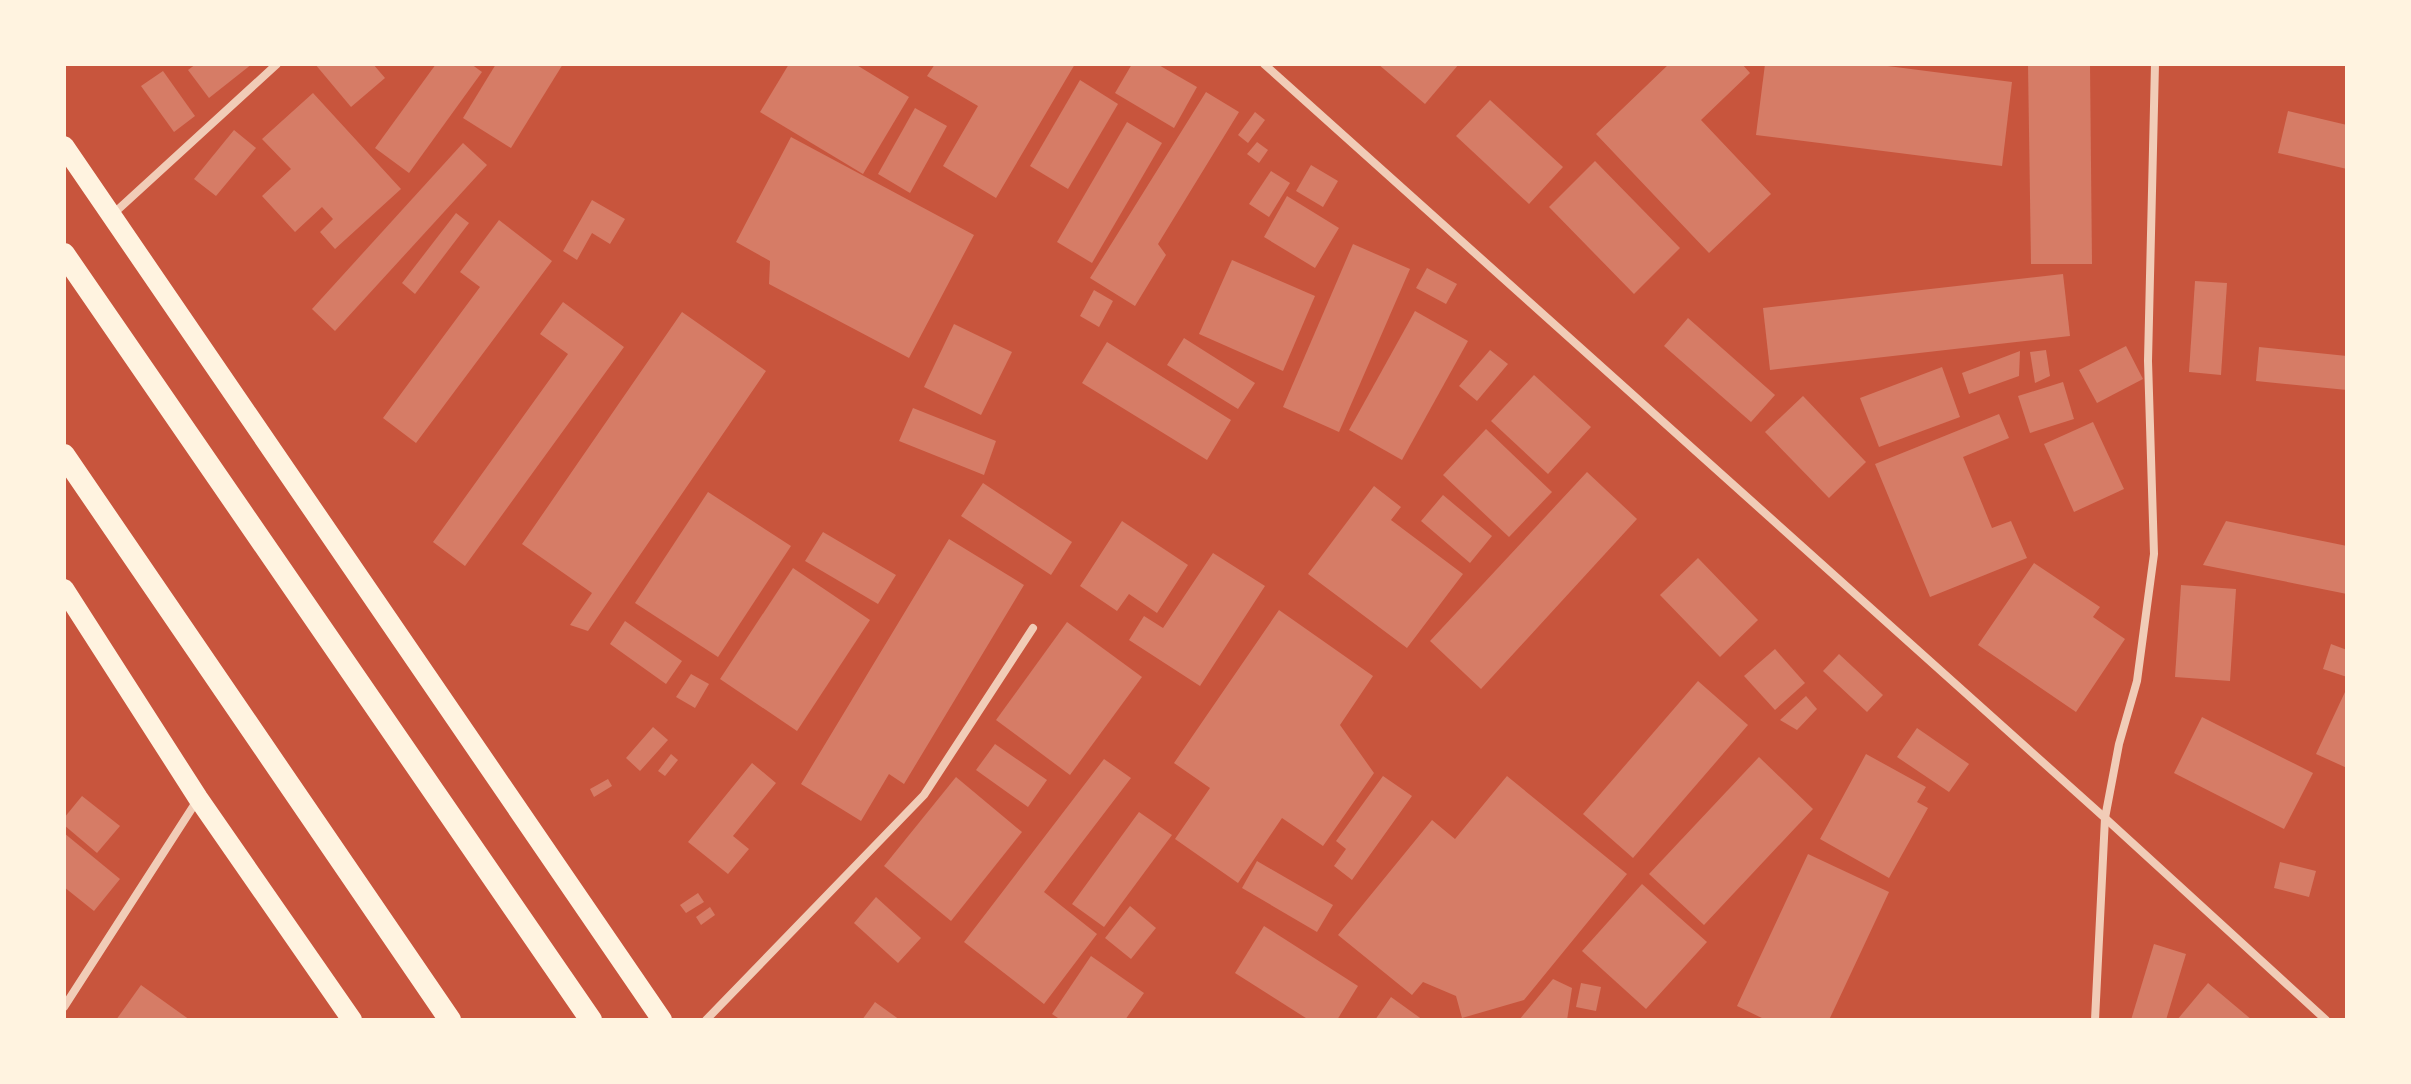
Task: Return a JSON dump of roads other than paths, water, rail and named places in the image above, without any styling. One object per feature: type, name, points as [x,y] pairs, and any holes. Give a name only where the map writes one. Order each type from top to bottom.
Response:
[{"type":"highway","points":[[64,254],[591,1020]]},
{"type":"highway","points":[[64,455],[450,1020]]},
{"type":"main road","points":[[64,146],[662,1020]]},
{"type":"main road","points":[[64,589],[198,798],[352,1020]]},
{"type":"street","points":[[111,216],[277,64]]},
{"type":"street","points":[[1264,64],[2326,1020]]},
{"type":"street","points":[[2095,1020],[2105,818],[2119,744],[2137,681],[2154,554],[2148,361],[2155,64]]},
{"type":"street","points":[[706,1020],[924,795],[1033,628]]},
{"type":"street","points":[[64,1007],[198,798]]}]
